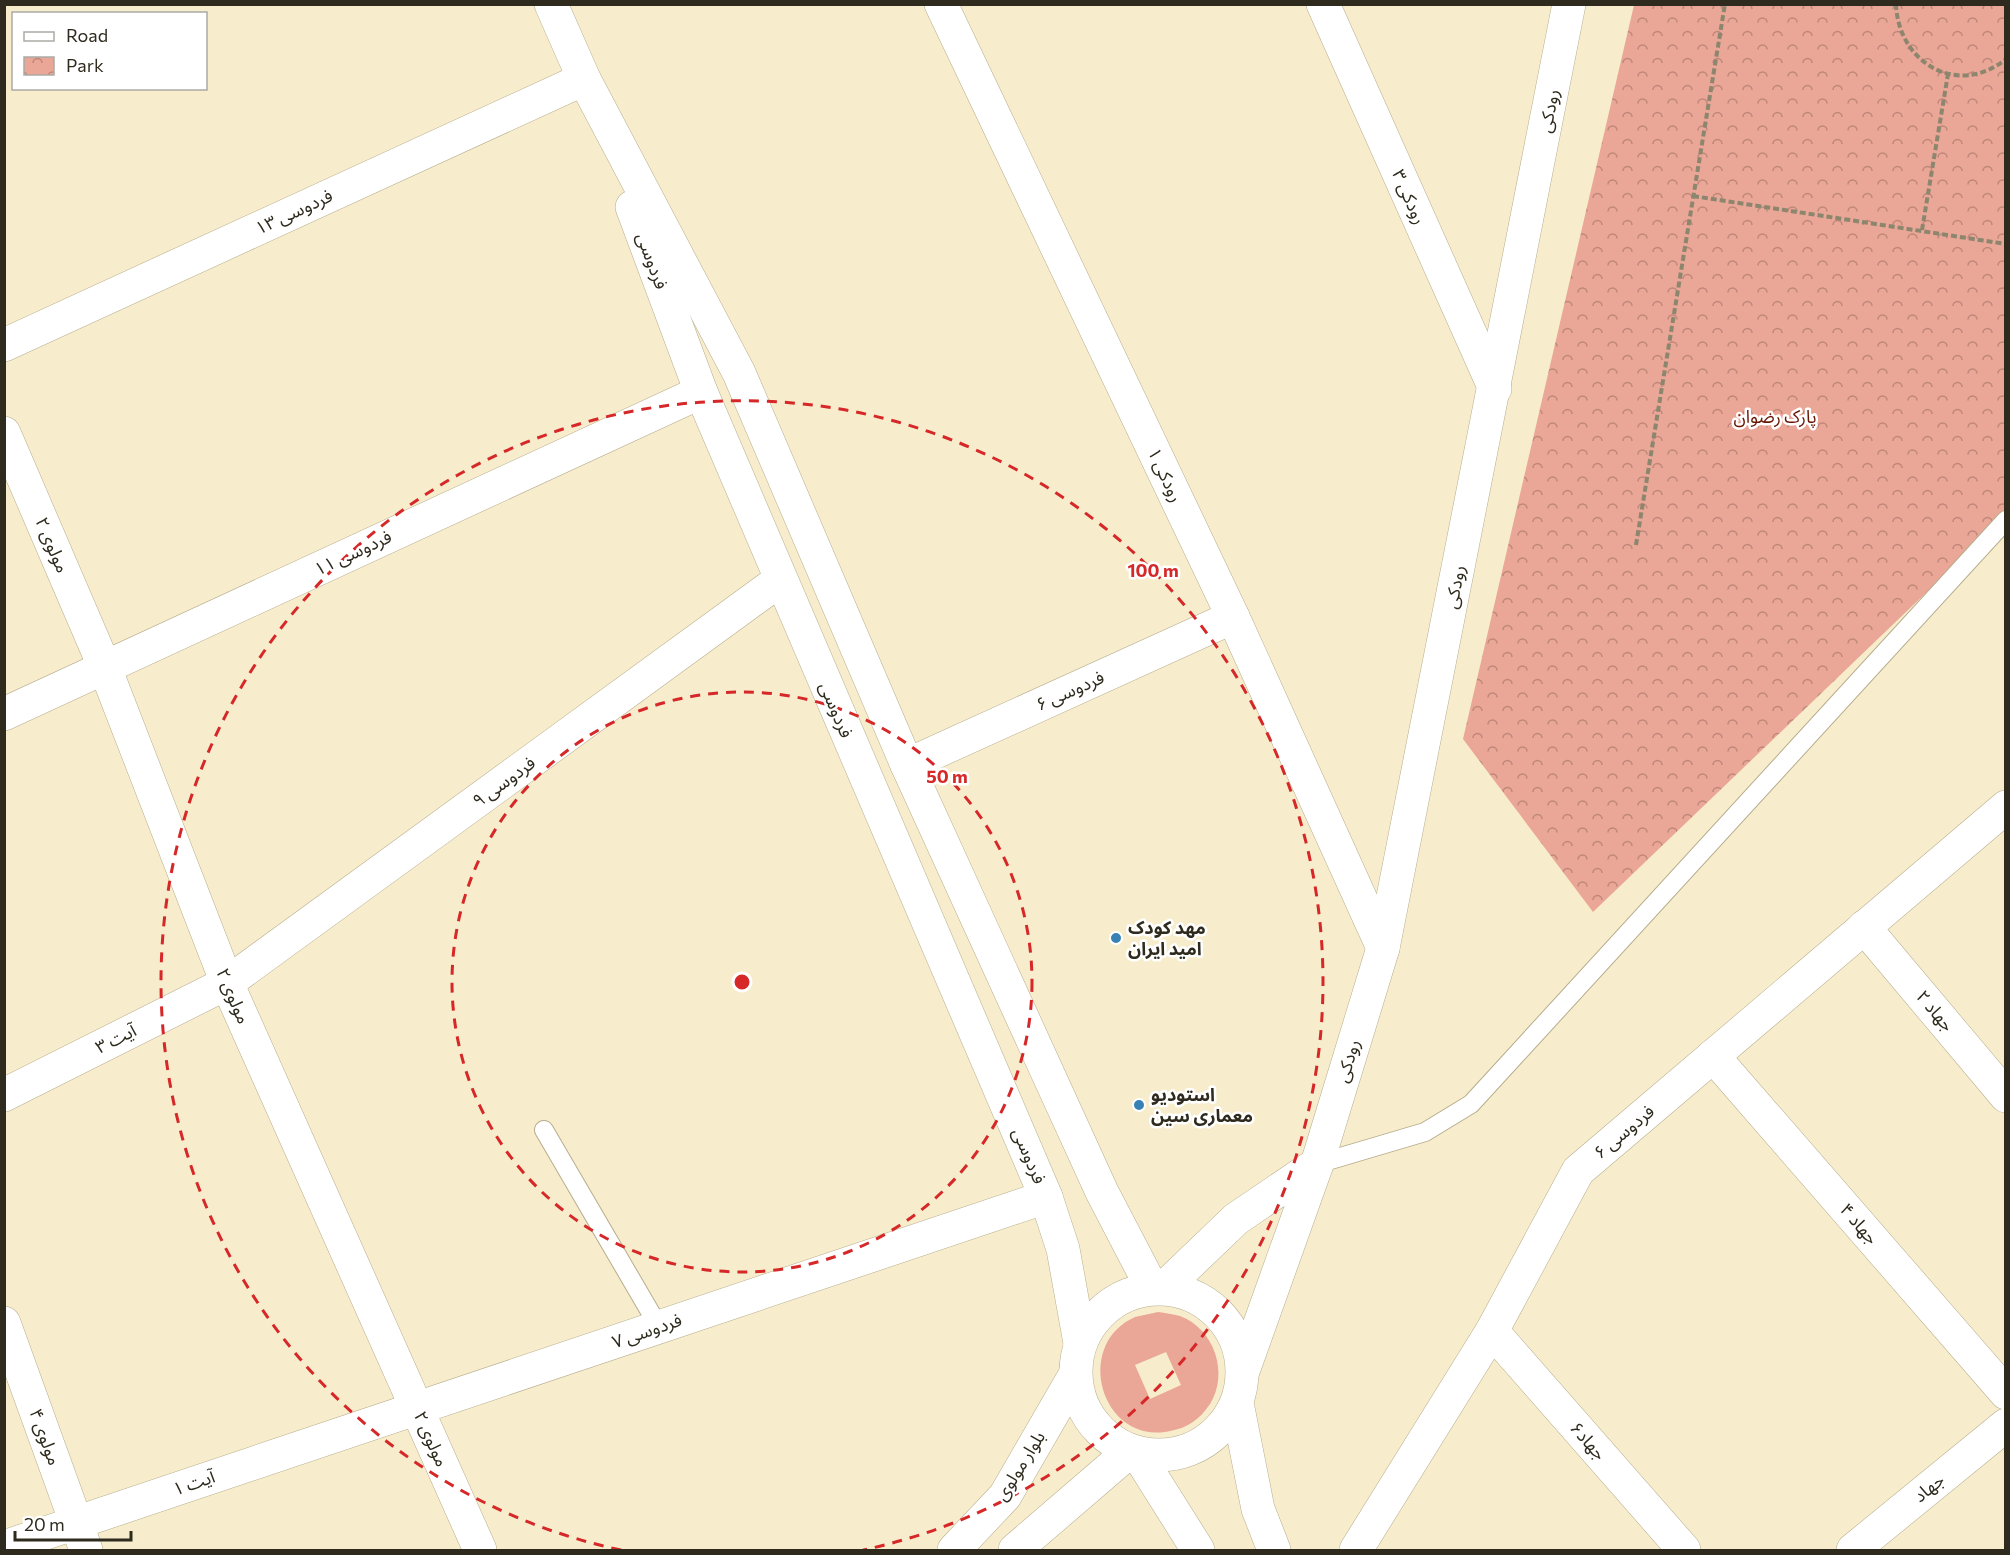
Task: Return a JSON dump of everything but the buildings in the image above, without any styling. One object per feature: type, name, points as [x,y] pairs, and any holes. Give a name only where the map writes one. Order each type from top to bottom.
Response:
[{"type":"street","name":"فردوسی","points":[[551,4],[584,79],[701,392],[1046,1197],[1063,1249],[1080,1342]]},
{"type":"street","name":"رودکی ۱","points":[[941,4],[1233,617],[1383,948]]},
{"type":"street","name":"رودکی ۳","points":[[1323,4],[1495,389]]},
{"type":"street","name":"رودکی","points":[[1243,1371],[1317,1164],[1383,948],[1495,389],[1569,4]]},
{"type":"street","name":"فردوسی","points":[[584,79],[739,373],[907,765],[1102,1192],[1158,1288]]},
{"type":"street","name":"فردوسی ۱۳","points":[[4,345],[584,79]]},
{"type":"street","name":"فردوسی ۱۱","points":[[4,714],[701,392]]},
{"type":"street","name":"مولوی ۲","points":[[4,433],[105,668],[227,983],[480,1551]]},
{"type":"street","name":"فردوسی ۹","points":[[227,983],[780,580]]},
{"type":"street","name":"فردوسی ۶","points":[[907,765],[1233,617]]},
{"type":"street","name":"فردوسی ۶","points":[[1356,1551],[1492,1331],[1578,1171],[2006,807]]},
{"type":"street","name":"جهاد ۲","points":[[1864,927],[2006,1096]]},
{"type":"street","name":"آیت ۳","points":[[4,1095],[227,983]]},
{"type":"street","name":"جهاد ۴","points":[[1713,1056],[2006,1393]]},
{"type":"street","points":[[1158,1288],[1236,1220],[1317,1164]]},
{"type":"street","name":"فردوسی ۷","points":[[247,1465],[1046,1197]]},
{"type":"street","points":[[1158,1288],[1194,1296],[1219,1314],[1236,1340],[1243,1371],[1237,1403],[1221,1429],[1197,1447],[1167,1456],[1133,1452],[1102,1433],[1083,1407],[1075,1375],[1080,1342],[1097,1316],[1122,1297],[1158,1288]]},
{"type":"street","name":"مولوی ۴","points":[[4,1323],[81,1537]]},
{"type":"street","name":"جهاد۶","points":[[1492,1331],[1684,1551]]},
{"type":"street","name":"بلوار مولوی","points":[[954,1551],[1005,1496],[1075,1375]]},
{"type":"street","points":[[1237,1403],[1258,1509],[1274,1551]]},
{"type":"street","name":"جهاد","points":[[1853,1551],[2006,1425]]},
{"type":"street","points":[[1015,1551],[1133,1452]]},
{"type":"street","points":[[1133,1452],[1198,1551]]},
{"type":"street","name":"آیت ۱","points":[[4,1547],[81,1537],[247,1465]]},
{"type":"lane","points":[[1317,1164],[1425,1132],[1471,1104],[2006,520]]},
{"type":"lane","points":[[544,1130],[659,1327]]},
{"type":"path","points":[[1636,545],[1725,4]]},
{"type":"path","points":[[1896,4],[1899,29],[1910,50],[1927,65],[1948,74],[1972,75],[1995,68],[2006,59]]},
{"type":"path","points":[[1922,230],[1948,74]]},
{"type":"path","points":[[1694,196],[2006,244]]},
{"type":"green space","name":"پارک رضوان","points":[[1634,5],[2005,5],[2005,517],[1593,912],[1463,739]]},
{"type":"green space","points":[[1158,1312],[1180,1316],[1192,1322],[1202,1331],[1215,1354],[1218,1379],[1216,1392],[1210,1404],[1198,1418],[1176,1430],[1146,1432],[1127,1423],[1112,1409],[1103,1390],[1100,1369],[1104,1349],[1116,1331],[1135,1317]],"holes":[[[1166,1352],[1181,1385],[1150,1399],[1135,1365]]]},
{"type":"place","name":"مهد کودک امید ایران","points":[[1116,938]]},
{"type":"place","name":"استودیو معماری سین","points":[[1139,1105]]}]
